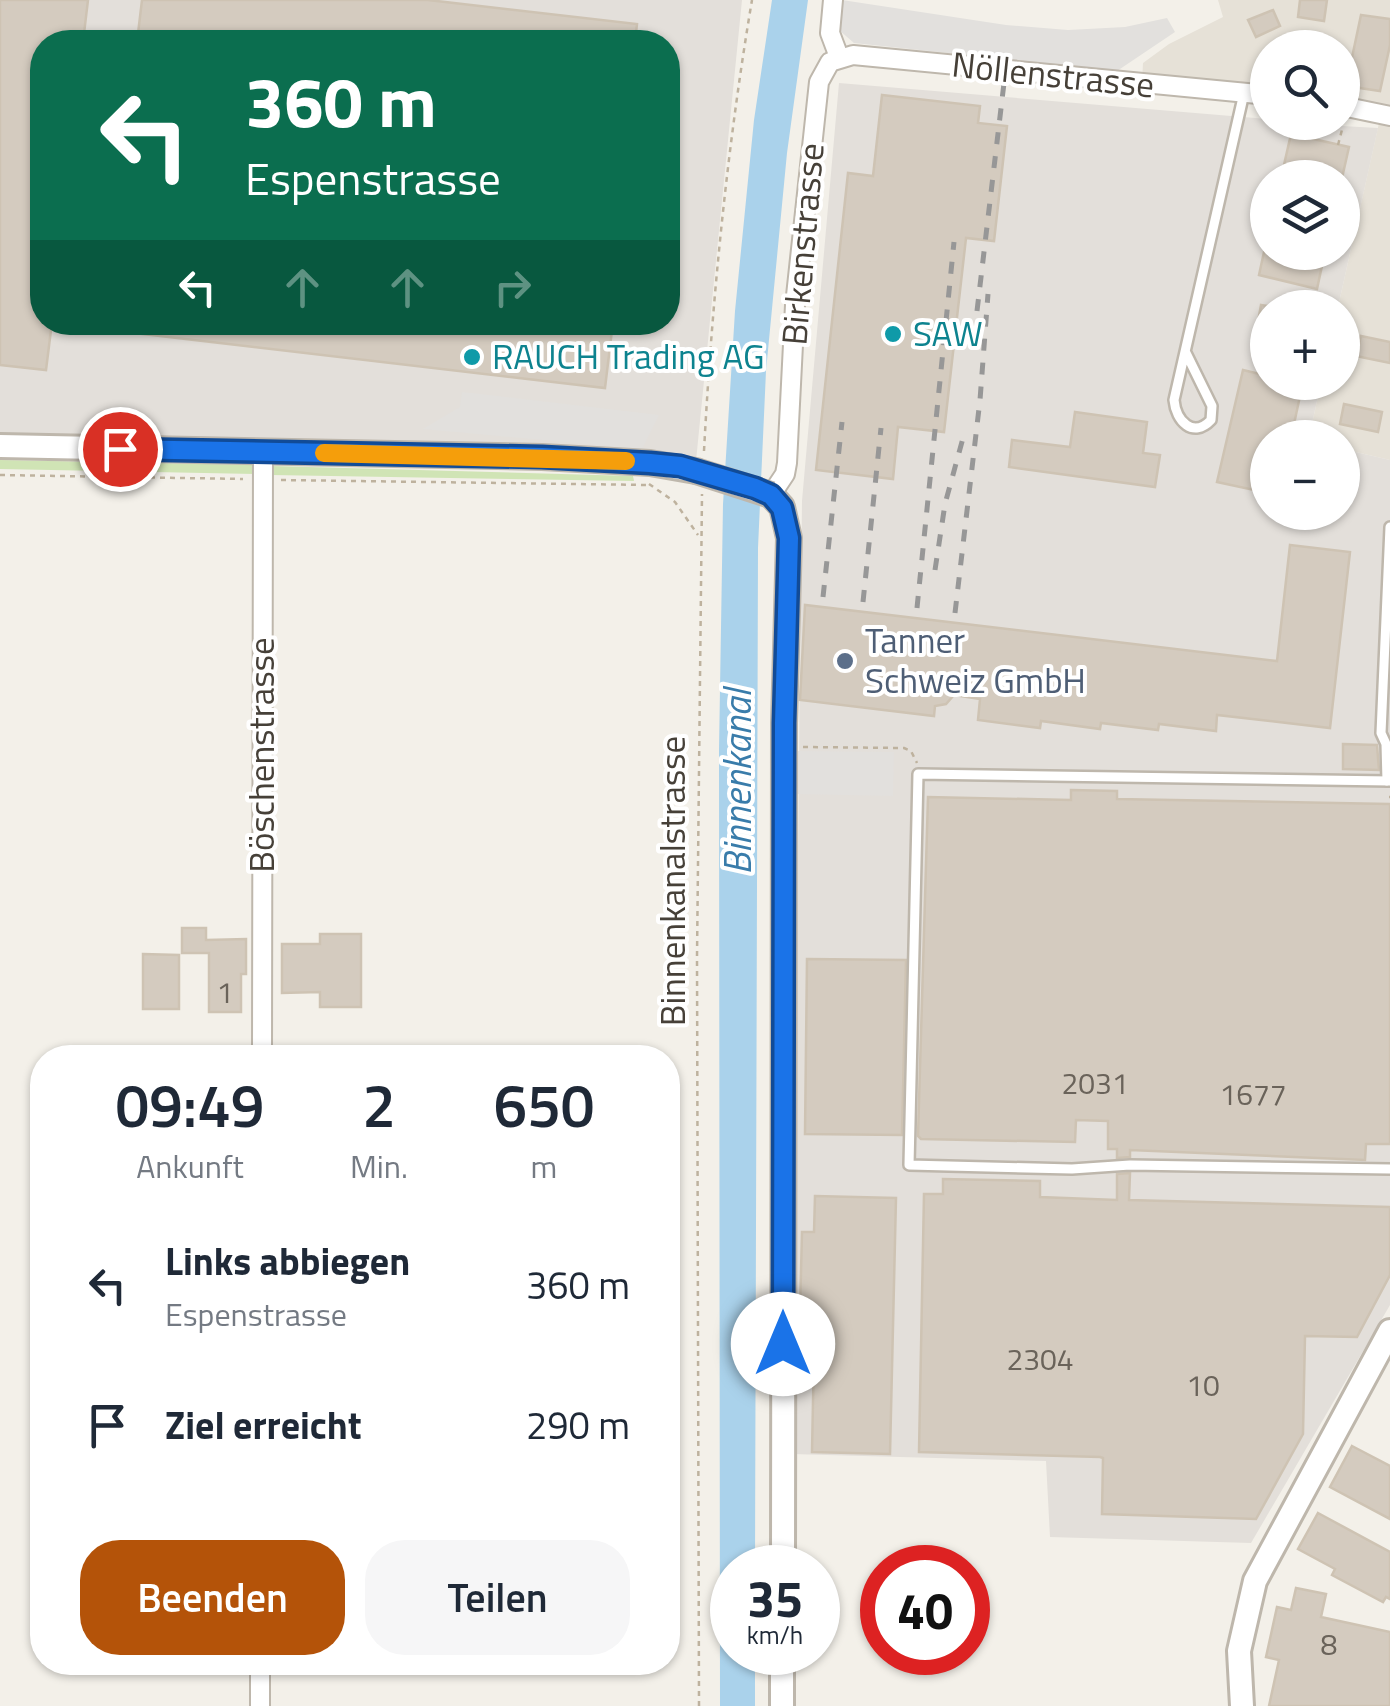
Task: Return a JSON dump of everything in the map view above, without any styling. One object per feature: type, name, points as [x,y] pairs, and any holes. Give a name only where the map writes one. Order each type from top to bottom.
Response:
[{"type":"street","points":[[833,0],[830,33],[839,57]]},
{"type":"street","name":"Nöllenstrasse","points":[[839,57],[853,55],[1250,94]]},
{"type":"street","name":"Birkenstrasse","points":[[777,501],[784,474],[795,305],[819,82],[824,68],[839,57]]},
{"type":"street","points":[[1360,112],[1390,116]]},
{"type":"street","points":[[0,446],[263,452],[650,474],[701,472],[755,488],[777,501],[789,538],[784,747],[783,1545]]},
{"type":"street","name":"Böschenstrasse","points":[[262,1045],[263,452]]},
{"type":"street","points":[[1242,1706],[1239,1651],[1256,1582],[1390,1331]]},
{"type":"street","points":[[260,1675],[260,1706]]},
{"type":"street","points":[[782,1675],[782,1706]]},
{"type":"lane","points":[[1186,353],[1212,410],[1208,423],[1195,429],[1180,420],[1174,407],[1186,353],[1244,93]]},
{"type":"lane","points":[[1390,527],[1381,734],[1386,744],[1389,781],[918,774],[909,1165],[1072,1170],[1130,1165],[1390,1169]]},
{"type":"path","name":"Binnenkanalstrasse","points":[[699,1706],[701,472],[721,241],[752,0]]},
{"type":"path","points":[[1338,145],[1339,140]]},
{"type":"path","points":[[0,475],[263,480],[650,474],[700,536]]},
{"type":"path","points":[[784,747],[904,748],[916,760],[918,774]]},
{"type":"shaded area","points":[[0,0],[742,0],[696,461],[0,446]]},
{"type":"shaded area","points":[[842,0],[1006,25],[1068,30],[1125,27],[1167,18],[1175,32],[1117,71],[854,43],[839,30]]},
{"type":"shaded area","points":[[1218,0],[1390,0],[1390,460],[1360,453],[1360,420],[1313,420],[1317,400],[1360,400],[1360,290],[1342,290],[1346,270],[1360,270],[1360,208],[1381,114],[1360,110],[1360,30],[1250,30],[1250,93],[1142,83],[1143,63],[1169,44],[1223,17]]},
{"type":"shaded area","points":[[839,83],[1250,118],[1250,140],[1360,140],[1360,127],[1378,128],[1360,209],[1360,160],[1250,160],[1250,270],[1346,270],[1342,290],[1250,290],[1250,400],[1317,400],[1313,420],[1250,420],[1250,530],[1360,530],[1360,453],[1390,460],[1390,1305],[1251,1543],[1050,1537],[1046,1461],[791,1454],[802,501]]},
{"type":"shaded area","points":[[462,392],[659,415],[642,449],[423,429],[460,407]]},
{"type":"shaded area","points":[[794,751],[894,752],[893,796],[794,794]]},
{"type":"green space","points":[[0,460],[256,465],[255,474],[0,469]]},
{"type":"green space","points":[[272,466],[633,476],[634,481],[271,475]]},
{"type":"water","name":"Binnenkanal","points":[[772,0],[808,0],[787,153],[766,371],[758,548],[755,1545],[720,1545],[719,751],[723,504],[735,311],[754,120]]},
{"type":"water","points":[[720,1675],[755,1675],[755,1706],[720,1706]]},
{"type":"building","points":[[0,0],[88,0],[84,30],[30,30],[30,335],[50,335],[46,370],[0,365]]},
{"type":"building","points":[[142,0],[428,0],[637,24],[636,30],[138,30]]},
{"type":"building","points":[[1300,0],[1327,0],[1324,21],[1298,17]]},
{"type":"building","points":[[1273,10],[1280,26],[1253,30],[1248,20]]},
{"type":"building","points":[[1361,15],[1390,19],[1390,45],[1380,91],[1360,88]]},
{"type":"building","name":"SAW","points":[[882,95],[980,106],[978,123],[1007,126],[994,241],[966,238],[944,432],[898,427],[893,479],[816,470],[848,173],[873,176]]},
{"type":"building","points":[[1290,140],[1318,140],[1349,147],[1346,160],[1285,160]]},
{"type":"building","points":[[1260,270],[1321,270],[1317,289],[1259,275]]},
{"type":"building","name":"RAUCH Trading AG","points":[[150,335],[611,335],[605,388]]},
{"type":"building","points":[[1361,336],[1390,342],[1390,363],[1360,357]]},
{"type":"building","points":[[1243,370],[1250,372],[1250,400],[1299,400],[1295,420],[1250,420],[1250,489],[1217,482]]},
{"type":"building","points":[[1344,404],[1382,412],[1378,432],[1360,428],[1360,420],[1341,420]]},
{"type":"building","points":[[1075,412],[1147,422],[1143,453],[1160,455],[1155,487],[1009,467],[1012,440],[1070,447]]},
{"type":"building","points":[[1290,545],[1350,552],[1330,728],[1217,715],[1216,731],[1159,724],[1158,730],[1101,723],[1100,729],[1041,721],[1040,728],[978,720],[980,699],[954,695],[946,704],[935,706],[934,716],[800,700],[805,605],[1277,661]]},
{"type":"building","points":[[1343,744],[1377,745],[1379,770],[1343,769]]},
{"type":"building","points":[[1071,790],[1117,791],[1117,799],[1390,804],[1390,1144],[1366,1144],[1365,1160],[1130,1150],[1130,1157],[1117,1158],[1117,1149],[1108,1149],[1108,1121],[1076,1120],[1075,1142],[918,1136],[928,797],[1071,800]]},
{"type":"building","points":[[182,928],[206,928],[206,940],[246,939],[241,1012],[209,1012],[209,953],[182,953]]},
{"type":"building","points":[[320,934],[361,934],[361,1007],[320,1007],[320,992],[282,993],[282,944],[320,944]]},
{"type":"building","points":[[143,954],[179,955],[179,1009],[143,1009]]},
{"type":"building","points":[[807,959],[906,960],[902,1135],[805,1134]]},
{"type":"building","points":[[1130,1173],[1129,1200],[1390,1207],[1390,1275],[1357,1337],[1305,1336],[1303,1434],[1256,1519],[1102,1514],[1100,1457],[919,1452],[924,1194],[943,1194],[943,1179],[1040,1181],[1040,1197],[1117,1200],[1117,1174]]},
{"type":"building","points":[[815,1196],[896,1198],[890,1454],[812,1452],[814,1352],[799,1352],[802,1232],[814,1232]]},
{"type":"building","points":[[1352,1446],[1390,1466],[1390,1519],[1330,1487]]},
{"type":"building","points":[[1318,1513],[1390,1552],[1390,1599],[1386,1597],[1383,1602],[1332,1575],[1335,1569],[1298,1549]]},
{"type":"building","points":[[1296,1588],[1326,1594],[1321,1617],[1390,1632],[1390,1706],[1269,1706],[1279,1660],[1266,1657],[1277,1607],[1291,1610]]},
{"type":"railway","points":[[977,311],[1004,83]]},
{"type":"railway","points":[[917,608],[954,242]]},
{"type":"railway","points":[[955,613],[988,294]]},
{"type":"railway","points":[[823,597],[842,422]]},
{"type":"railway","points":[[863,602],[881,428]]},
{"type":"railway","points":[[935,570],[945,504],[963,438]]},
{"type":"slow traffic","points":[[324,453],[626,461]]},
{"type":"place","name":"SAW","points":[[893,334]]},
{"type":"place","name":"RAUCH Trading AG","points":[[472,357]]},
{"type":"place","name":"Tanner Schweiz GmbH","points":[[845,661]]},
{"type":"route","points":[[120,449],[542,457],[650,463],[680,466],[755,488],[771,495],[782,508],[789,538],[784,723],[783,1344]]}]
